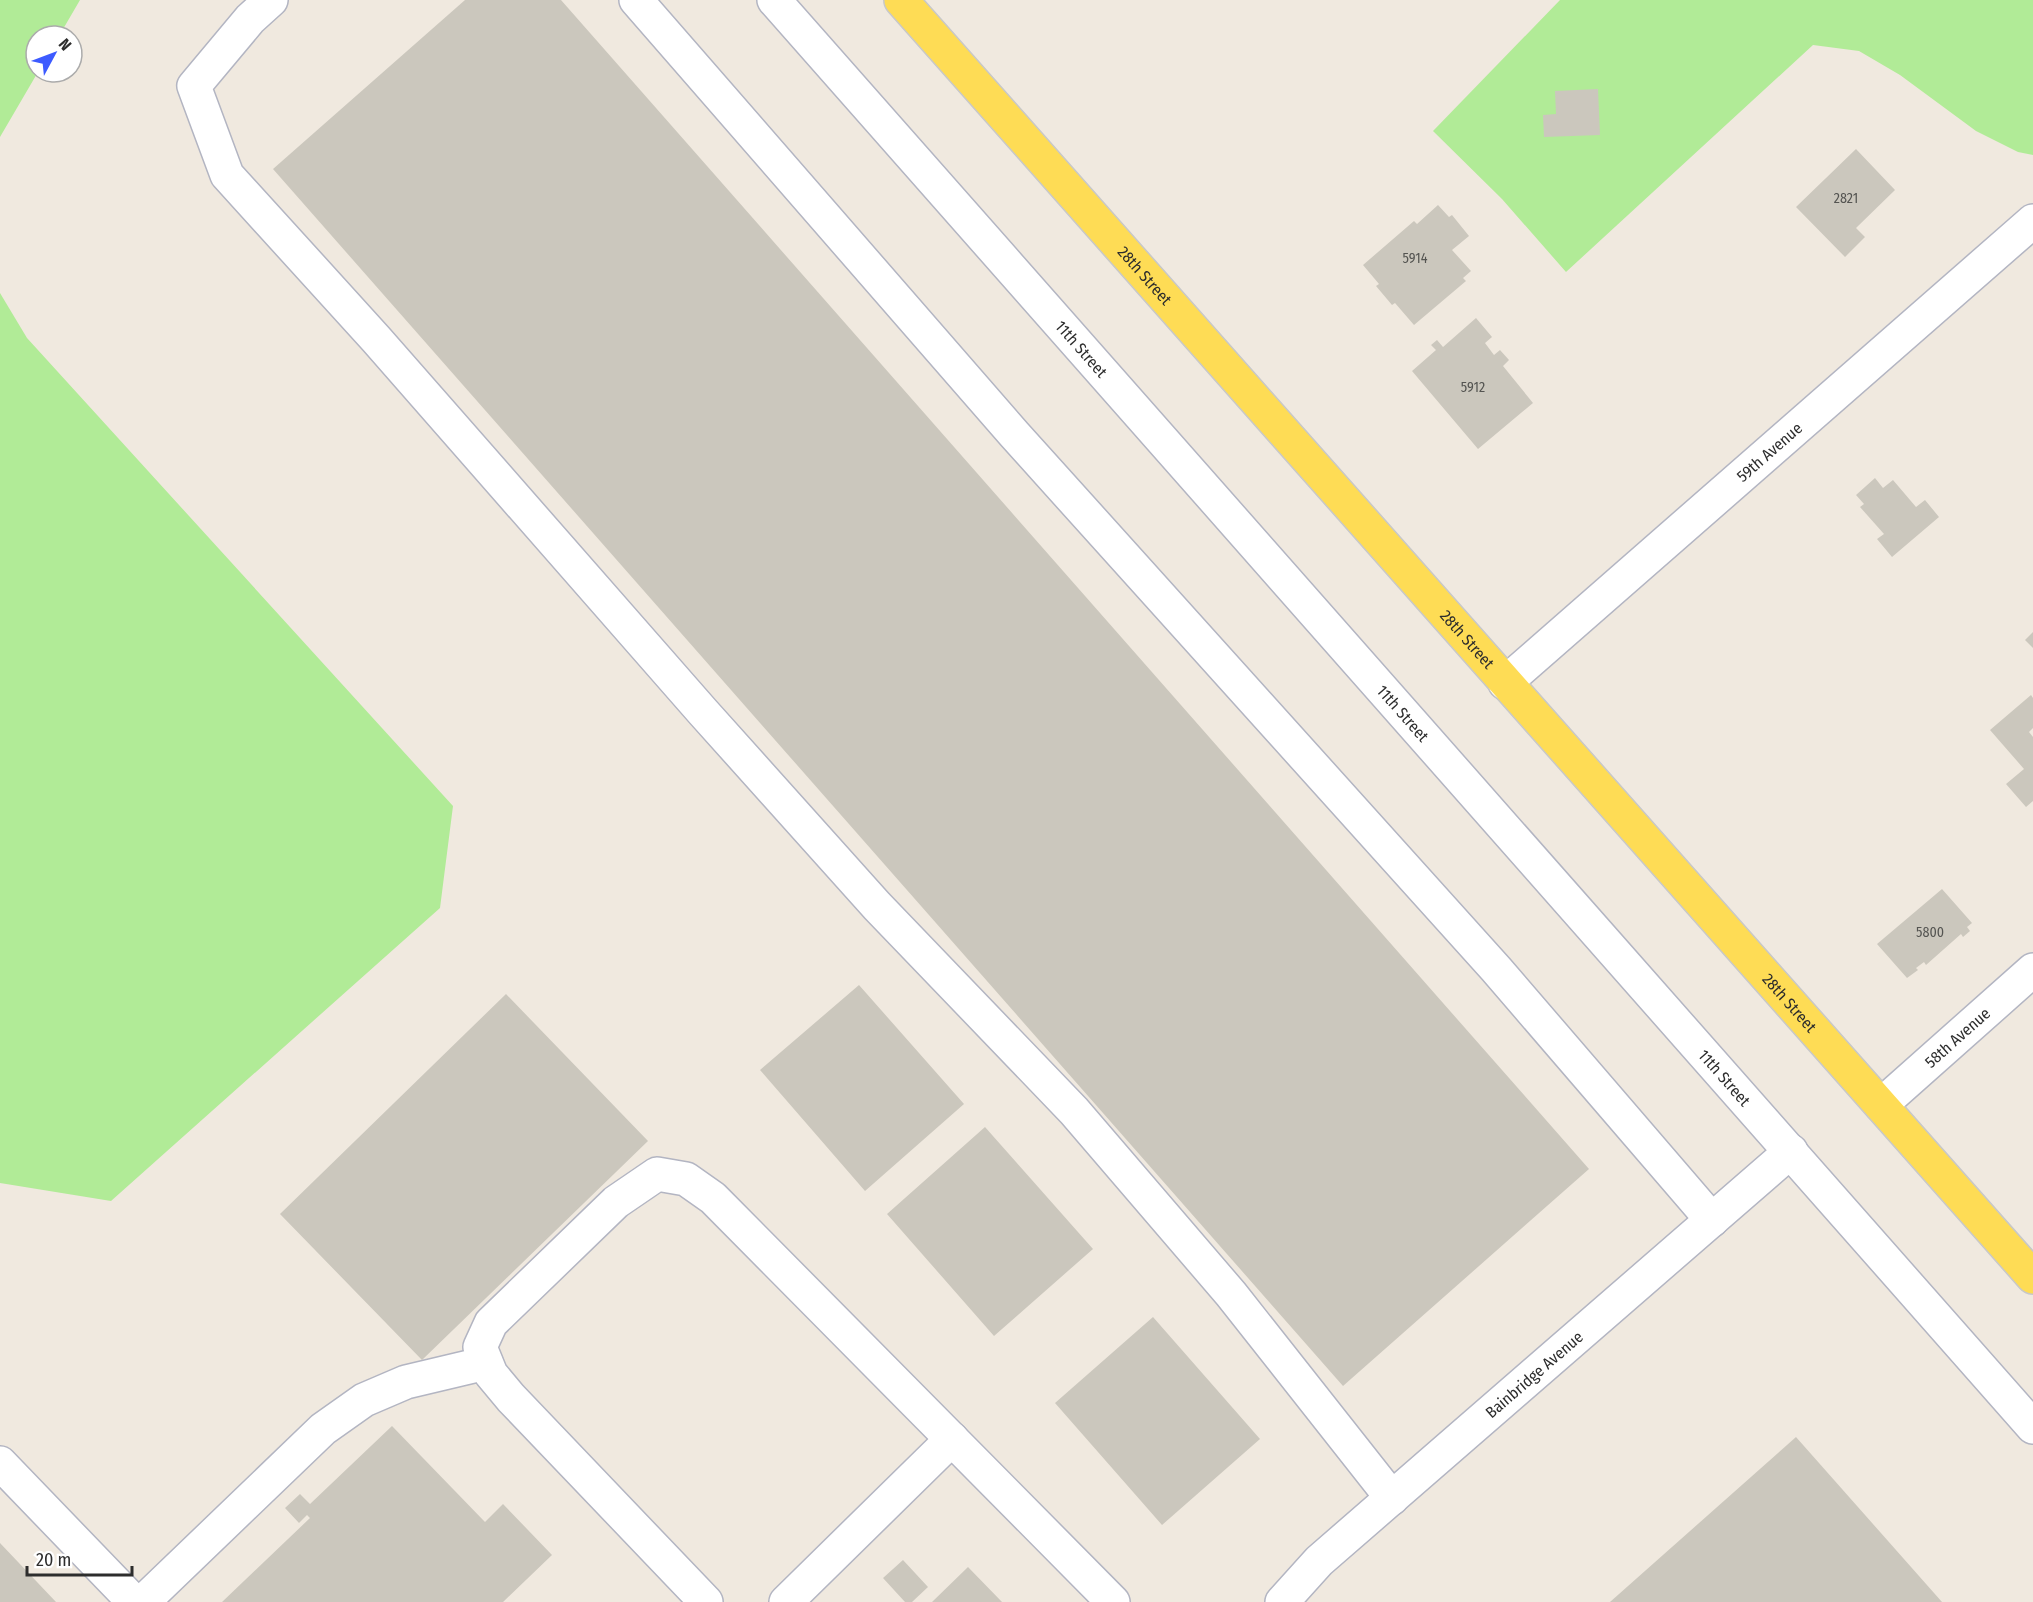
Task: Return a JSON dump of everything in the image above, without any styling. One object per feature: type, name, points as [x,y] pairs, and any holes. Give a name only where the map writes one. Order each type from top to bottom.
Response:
[{"type":"main road","name":"28th Street","points":[[901,0],[2033,1277]]},
{"type":"street","points":[[271,0],[250,19],[194,86],[227,175],[376,339],[711,721],[877,906],[1074,1111],[1231,1294],[1392,1498]]},
{"type":"street","points":[[636,0],[1014,434],[1496,969],[1712,1220]]},
{"type":"street","name":"11th Street","points":[[774,0],[2033,1427]]},
{"type":"street","name":"59th Avenue","points":[[1505,683],[2033,221]]},
{"type":"street","name":"58th Avenue","points":[[1881,1105],[2033,970]]},
{"type":"street","name":"Bainbridge Avenue","points":[[1282,1602],[1319,1561],[1791,1151]]},
{"type":"street","points":[[706,1602],[511,1398],[491,1374],[480,1347],[491,1323],[616,1202],[657,1174],[686,1179],[713,1198],[1113,1602]]},
{"type":"street","points":[[143,1602],[323,1429],[364,1400],[406,1382],[486,1363]]},
{"type":"street","points":[[786,1602],[952,1439]]},
{"type":"street","points":[[0,1463],[134,1602]]},
{"type":"green space","points":[[0,0],[80,0],[66,24],[24,24],[24,84],[31,84],[0,137]]},
{"type":"green space","points":[[1560,0],[2033,0],[2033,155],[2018,152],[1976,131],[1900,75],[1859,51],[1813,45],[1566,272],[1502,199],[1433,131]]},
{"type":"green space","points":[[0,293],[27,338],[453,806],[440,908],[111,1201],[0,1183]]},
{"type":"building","points":[[465,0],[561,0],[1589,1169],[1343,1386],[273,169]]},
{"type":"building","points":[[1598,89],[1600,135],[1544,137],[1543,115],[1556,114],[1555,91]]},
{"type":"building","points":[[1856,149],[1895,190],[1856,228],[1865,237],[1845,257],[1796,207]]},
{"type":"building","points":[[1438,205],[1449,217],[1452,215],[1469,236],[1452,250],[1471,271],[1463,278],[1466,281],[1414,325],[1395,303],[1392,305],[1376,286],[1379,284],[1363,265],[1414,221],[1417,224]]},
{"type":"building","points":[[1476,318],[1492,337],[1485,343],[1494,355],[1500,350],[1509,360],[1503,366],[1533,403],[1478,449],[1412,371],[1436,350],[1431,345],[1437,340],[1443,347]]},
{"type":"building","points":[[1875,478],[1883,488],[1893,480],[1916,507],[1925,500],[1939,517],[1892,557],[1877,539],[1884,534],[1860,507],[1864,504],[1856,495]]},
{"type":"building","points":[[2033,632],[2033,648],[2025,640]]},
{"type":"building","points":[[2031,695],[2033,698],[2033,728],[2029,732],[2033,737],[2033,801],[2026,807],[2006,784],[2024,769],[1990,730]]},
{"type":"building","points":[[1942,889],[1972,923],[1967,927],[1970,931],[1963,937],[1961,934],[1926,965],[1924,962],[1916,968],[1918,970],[1907,978],[1877,944]]},
{"type":"building","points":[[859,985],[964,1104],[865,1191],[760,1070]]},
{"type":"building","points":[[506,994],[648,1141],[422,1360],[280,1214]]},
{"type":"building","points":[[985,1127],[1093,1249],[994,1336],[887,1214]]},
{"type":"building","points":[[1153,1317],[1260,1439],[1162,1525],[1055,1403]]},
{"type":"building","points":[[392,1426],[485,1522],[503,1504],[552,1555],[503,1602],[222,1602],[310,1518],[307,1515],[299,1523],[285,1508],[300,1494],[310,1504]]},
{"type":"building","points":[[1796,1437],[1942,1602],[1610,1602]]},
{"type":"building","points":[[0,1543],[56,1602],[0,1602]]},
{"type":"building","points":[[903,1560],[928,1587],[912,1602],[905,1602],[883,1578]]},
{"type":"building","points":[[968,1567],[1002,1602],[932,1602]]}]
